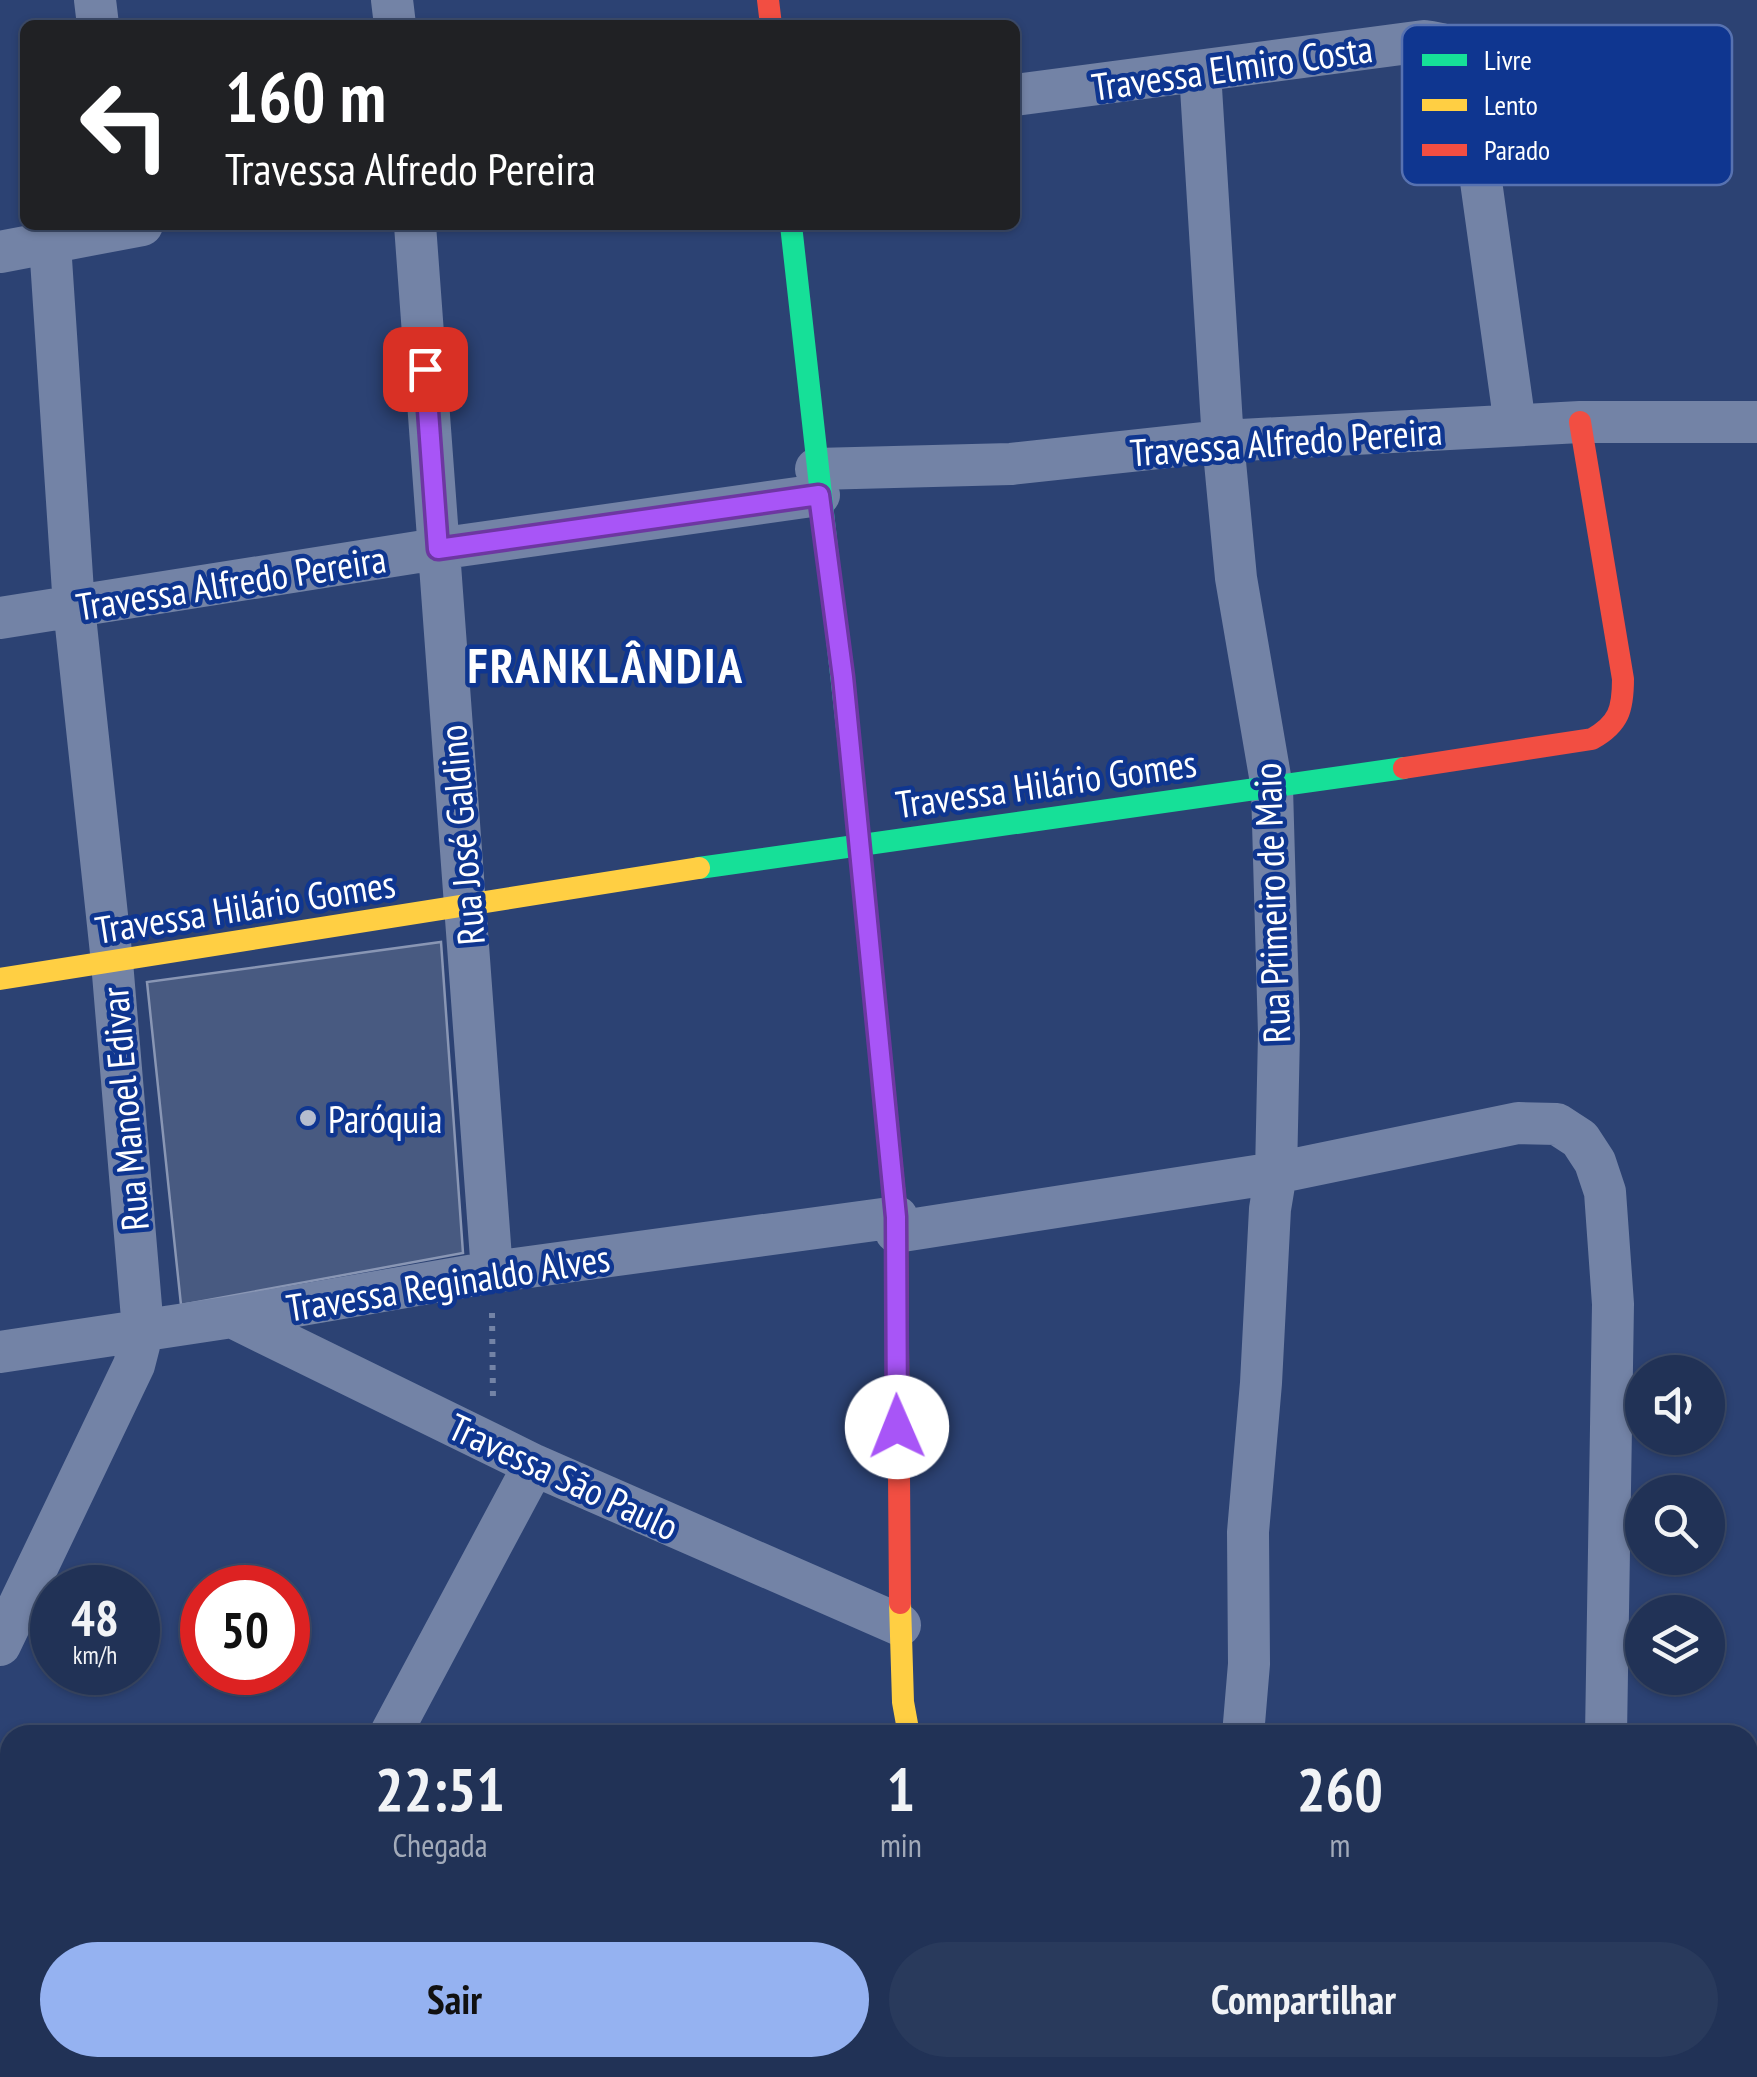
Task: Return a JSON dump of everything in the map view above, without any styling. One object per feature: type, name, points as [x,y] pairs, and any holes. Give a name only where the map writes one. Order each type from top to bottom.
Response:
[{"type":"street","name":"Travessa Elmiro Costa","points":[[1020,94],[1402,44]]},
{"type":"street","name":"Rua Primeiro de Maio","points":[[1200,72],[1223,441],[1236,578],[1272,788],[1279,1034],[1276,1173],[1270,1209],[1248,1532],[1249,1664],[1244,1725]]},
{"type":"street","name":"Travessa Elmiro Costa","points":[[1482,185],[1515,426]]},
{"type":"street","points":[[0,252],[111,230]]},
{"type":"street","name":"Rua José Galdino","points":[[415,230],[492,1272]]},
{"type":"street","points":[[792,230],[843,677],[896,1225],[900,1624],[907,1725]]},
{"type":"street","name":"Rua Manoel Edivar","points":[[0,1645],[134,1365],[143,1330],[112,962],[74,607],[50,244]]},
{"type":"street","name":"Travessa Alfredo Pereira","points":[[0,618],[438,549],[818,482],[1223,441],[1580,422],[1757,422]]},
{"type":"street","name":"Travessa Hilário Gomes","points":[[0,979],[468,908],[859,843],[1272,788],[1592,739],[1614,728],[1623,711],[1622,679],[1580,422]]},
{"type":"street","name":"Travessa Reginaldo Alves","points":[[0,1352],[232,1318],[492,1272],[896,1225],[1276,1173],[1518,1122],[1557,1124],[1580,1139],[1595,1162],[1605,1192],[1614,1304],[1606,1725]]},
{"type":"street","name":"Travessa São Paulo","points":[[232,1318],[534,1464],[900,1624]]},
{"type":"street","points":[[395,1725],[534,1464]]},
{"type":"street","points":[[892,1725],[904,1702]]},
{"type":"path","points":[[492,1272],[493,1445]]},
{"type":"building","name":"Paróquia","points":[[441,942],[463,1253],[181,1305],[147,982]]},
{"type":"traffic: fast","points":[[792,230],[858,827]]},
{"type":"traffic: fast","points":[[699,868],[1404,768]]},
{"type":"traffic: slow","points":[[0,979],[699,868]]},
{"type":"traffic: slow","points":[[900,1603],[907,1725]]},
{"type":"traffic: jam","points":[[768,0],[770,20]]},
{"type":"traffic: jam","points":[[1404,768],[1592,739],[1618,715],[1623,679],[1580,422]]},
{"type":"traffic: jam","points":[[858,827],[897,1217],[900,1603]]},
{"type":"place","name":"Paróquia","points":[[308,1118]]},
{"type":"district","name":"FRANKLÂNDIA","points":[[606,665]]},
{"type":"route","points":[[425,369],[438,549],[819,495],[843,677],[896,1217],[897,1427]]}]
